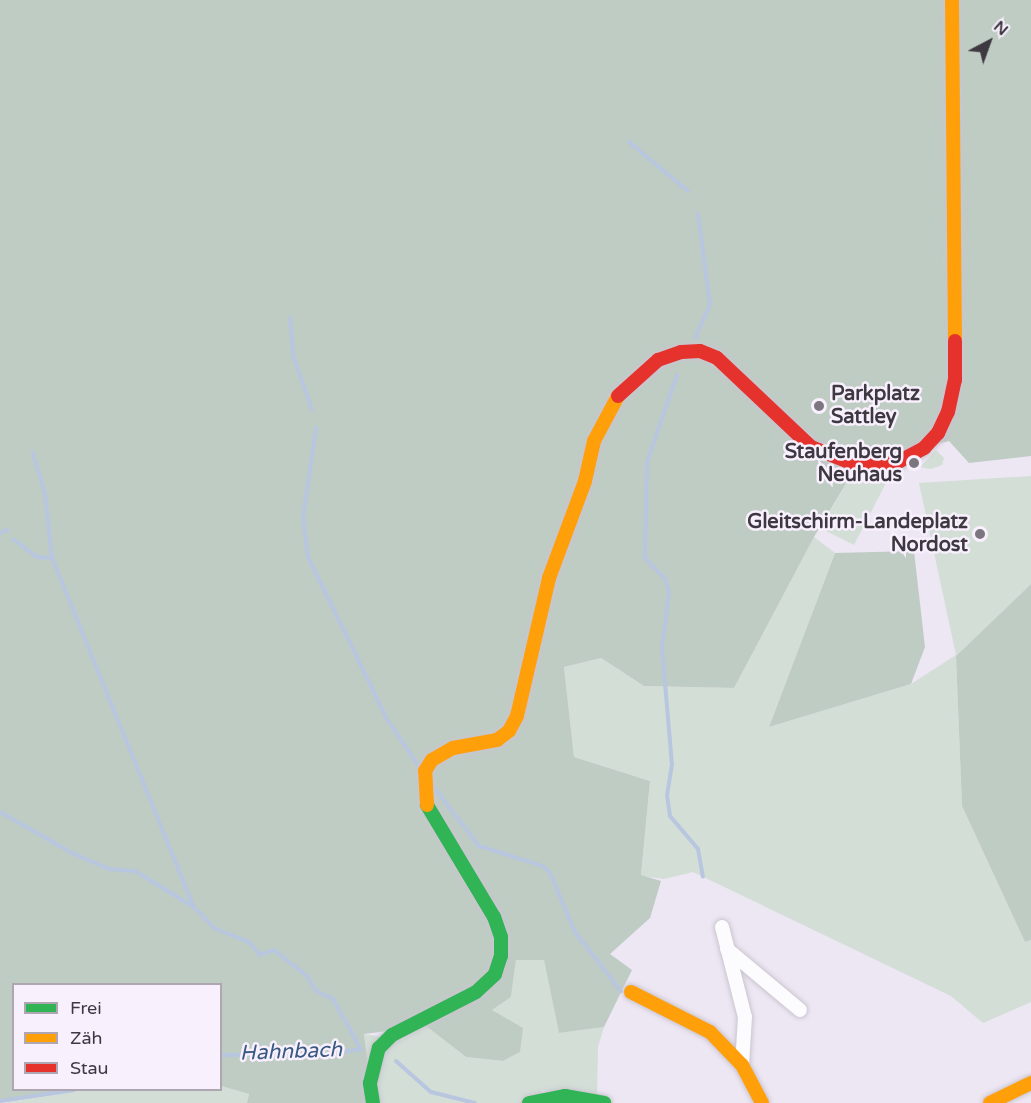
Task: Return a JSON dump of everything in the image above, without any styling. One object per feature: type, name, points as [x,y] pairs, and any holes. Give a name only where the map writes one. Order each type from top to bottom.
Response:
[{"type":"street","points":[[373,1103],[370,1083],[379,1048],[392,1035],[453,1007],[476,992],[495,974],[501,956],[501,937],[494,917],[426,803],[425,771],[432,760],[453,748],[497,740],[509,731],[517,716],[549,578],[585,481],[594,441],[618,395],[637,375],[658,360],[681,351],[700,351],[717,358],[787,427],[811,447],[834,458],[857,465],[898,462],[924,448],[938,433],[948,412],[955,380],[952,0]]},
{"type":"street","points":[[722,927],[745,1017],[742,1065]]},
{"type":"street","points":[[727,949],[800,1010]]},
{"type":"street","points":[[631,992],[710,1032],[742,1065],[762,1103]]},
{"type":"street","points":[[990,1103],[1031,1083]]},
{"type":"street","points":[[529,1103],[564,1096],[604,1103]]},
{"type":"shaded area","points":[[0,0],[1031,0],[1031,456],[969,463],[949,441],[857,465],[814,537],[734,688],[644,686],[601,658],[564,667],[574,757],[650,781],[641,875],[661,881],[650,918],[610,954],[632,970],[604,1027],[559,1033],[544,960],[516,960],[511,997],[492,1010],[523,1028],[520,1052],[503,1061],[466,1057],[426,1026],[364,1034],[373,1103],[247,1103],[249,1094],[222,1086],[222,983],[12,983],[12,1091],[78,1091],[0,1103]]},
{"type":"shaded area","points":[[936,450],[944,458],[942,465],[931,469],[920,467]]},
{"type":"shaded area","points":[[857,465],[889,477],[854,545],[820,528]]},
{"type":"shaded area","points":[[1031,476],[1031,584],[956,656],[962,806],[1025,942],[1031,940],[1031,1002],[983,1023],[951,996],[693,872],[664,879],[641,876],[650,781],[574,757],[564,667],[601,658],[644,686],[734,688],[814,537],[835,553],[769,727],[911,684],[956,655],[919,483]]},
{"type":"shaded area","points":[[914,551],[925,647],[911,684],[769,727],[835,553]]},
{"type":"shaded area","points":[[1031,584],[1031,940],[1025,942],[962,806],[956,656]]},
{"type":"shaded area","points":[[544,959],[559,1033],[604,1027],[598,1047],[597,1097],[541,1090],[545,1103],[372,1103],[364,1034],[401,1040],[426,1026],[466,1057],[503,1061],[520,1052],[492,1010],[511,997],[516,960]]},
{"type":"shaded area","points":[[222,1086],[249,1094],[247,1103],[4,1103],[79,1091],[222,1091]]},
{"type":"waterway","points":[[629,142],[688,191]]},
{"type":"waterway","points":[[695,338],[710,304],[698,214]]},
{"type":"waterway","points":[[290,318],[293,355],[312,410]]},
{"type":"waterway","points":[[677,375],[647,462],[645,558],[665,579],[669,592],[662,648],[672,764],[667,795],[670,816],[698,849],[703,877]]},
{"type":"waterway","points":[[316,428],[303,517],[308,557],[387,719],[421,770]]},
{"type":"waterway","points":[[33,453],[45,494],[52,558]]},
{"type":"waterway","points":[[0,533],[7,530]]},
{"type":"waterway","points":[[13,539],[37,557],[52,558],[194,907]]},
{"type":"waterway","points":[[432,785],[479,846],[543,866],[550,873],[575,932],[621,991]]},
{"type":"waterway","points":[[0,812],[74,854],[110,869],[135,871],[194,907],[214,928],[249,942],[260,955],[274,950],[307,976],[316,991],[333,999],[361,1049],[329,1054],[222,1055]]},
{"type":"waterway","name":"Hahnbach","points":[[396,1061],[431,1092],[475,1103]]},
{"type":"waterway","name":"Hahnbach","points":[[0,1101],[67,1091]]},
{"type":"traffic: fast","points":[[373,1103],[370,1083],[379,1048],[392,1035],[476,992],[495,974],[501,956],[501,937],[494,917],[427,805]]},
{"type":"traffic: fast","points":[[529,1103],[565,1096],[604,1103]]},
{"type":"traffic: slow","points":[[952,0],[955,341]]},
{"type":"traffic: slow","points":[[427,805],[425,771],[432,760],[453,748],[497,740],[509,731],[517,716],[549,578],[585,481],[594,441],[618,396]]},
{"type":"traffic: slow","points":[[631,992],[710,1032],[742,1065],[762,1103]]},
{"type":"traffic: slow","points":[[990,1103],[1031,1083]]},
{"type":"traffic: jam","points":[[618,396],[658,360],[681,352],[700,351],[717,358],[811,447],[857,465],[898,462],[924,448],[938,433],[948,412],[955,380],[955,341]]},
{"type":"place","name":"Parkplatz Sattley","points":[[819,406]]},
{"type":"place","name":"Staufenberg Neuhaus","points":[[914,463]]},
{"type":"place","name":"Gleitschirm-Landeplatz Nordost","points":[[980,534]]}]
